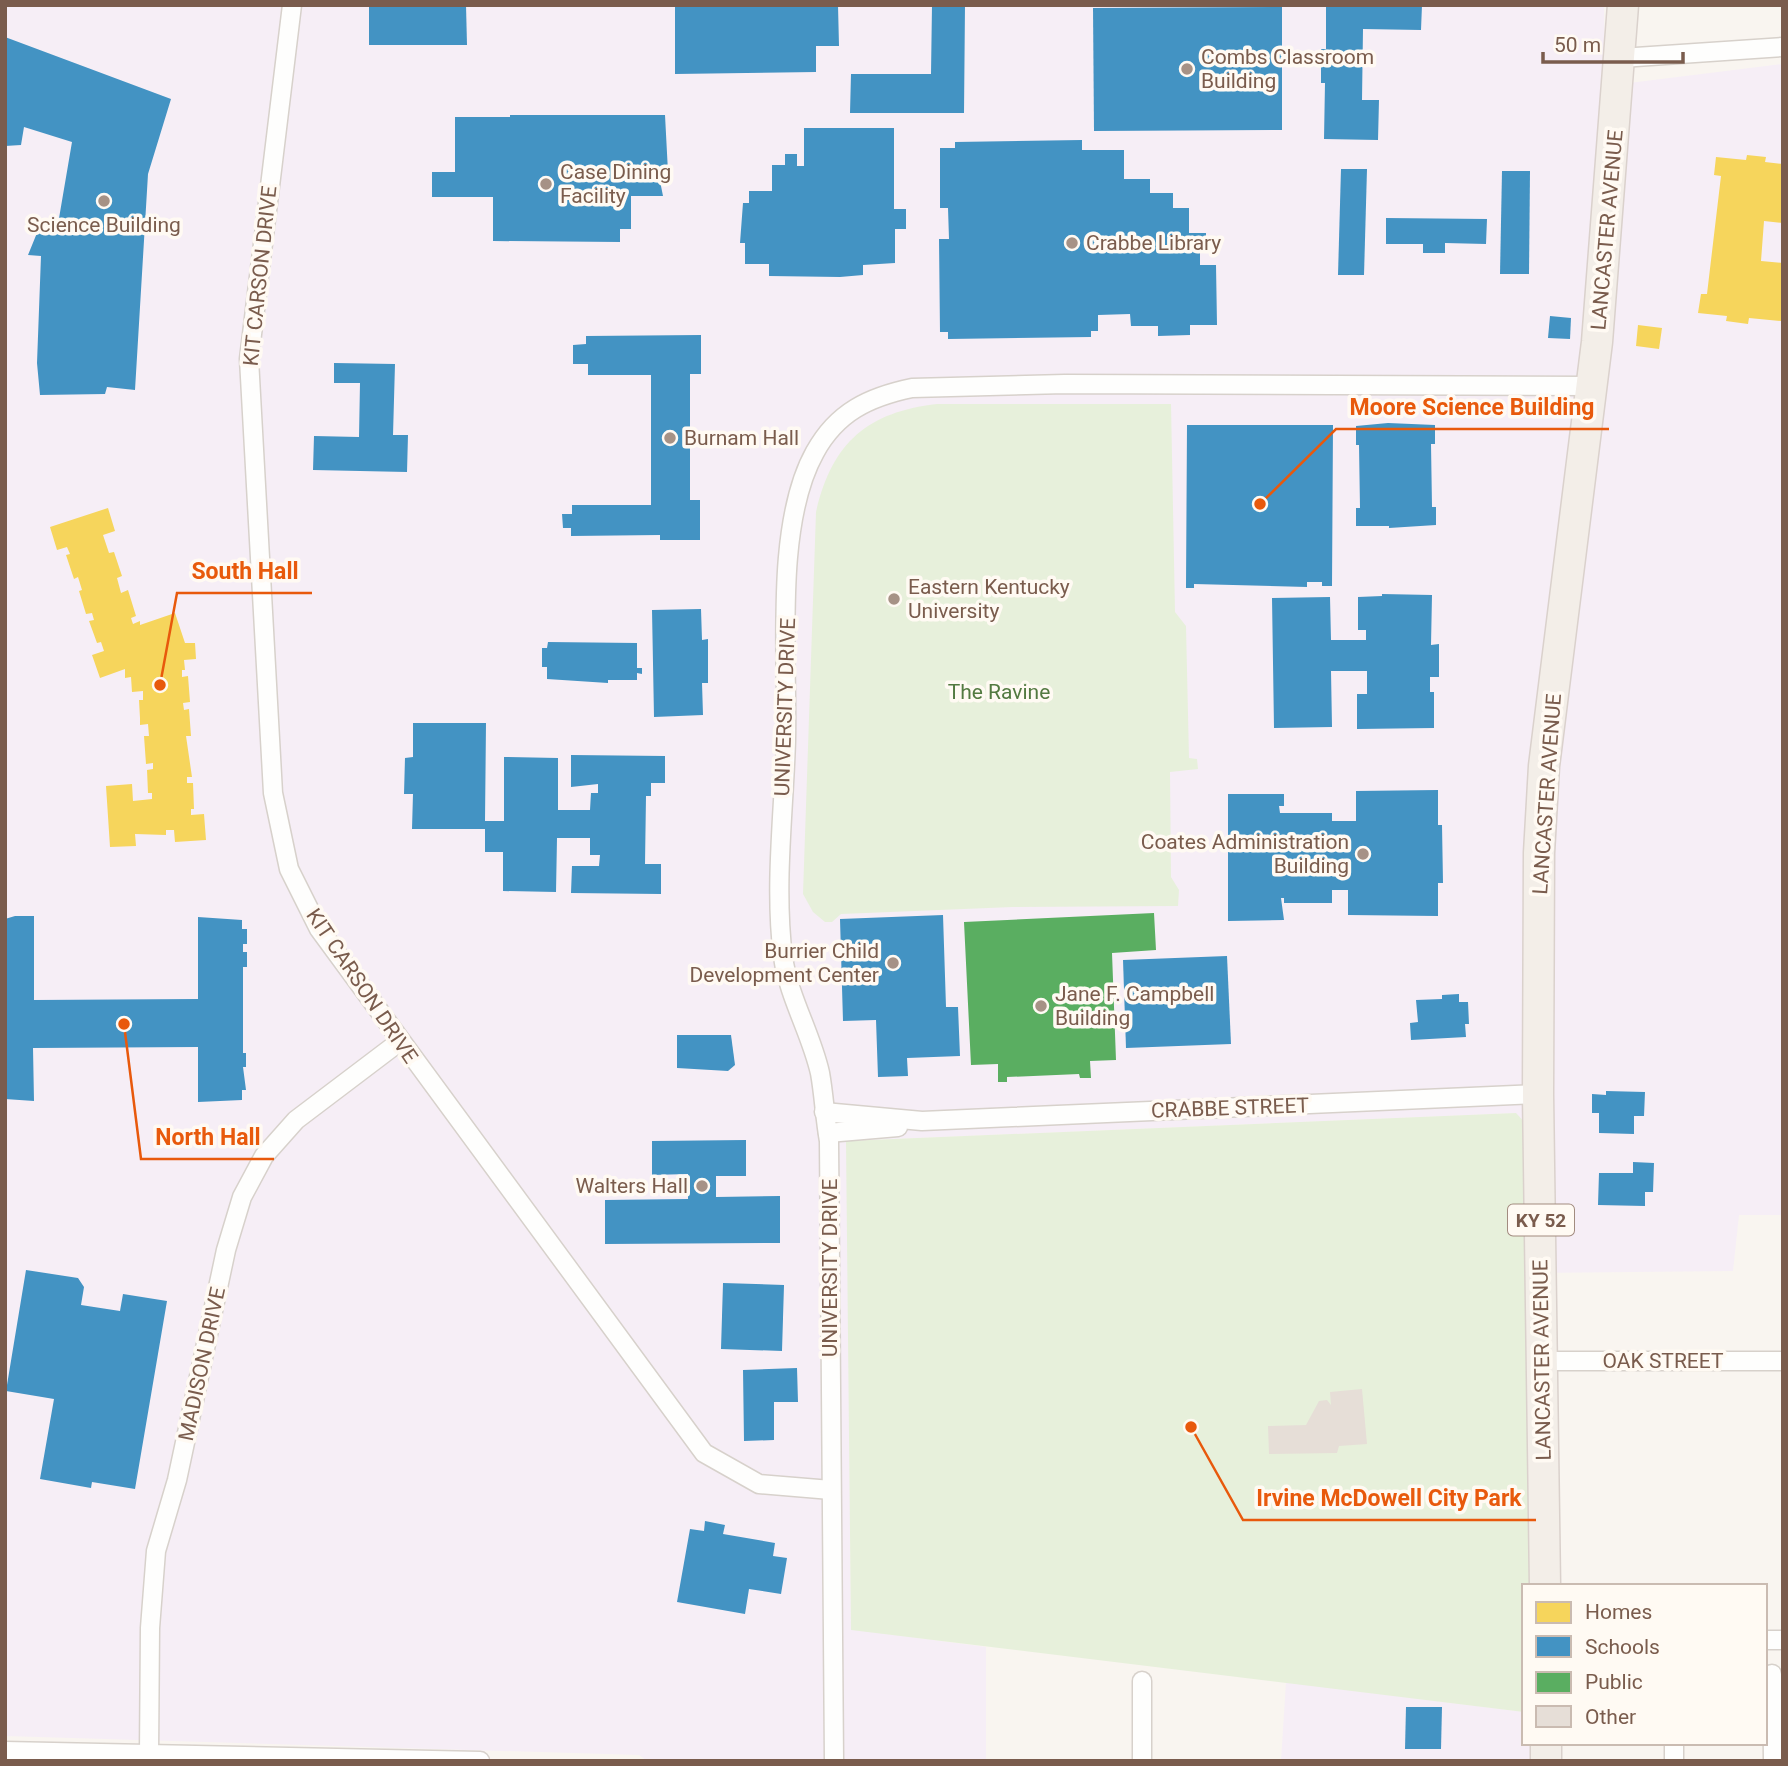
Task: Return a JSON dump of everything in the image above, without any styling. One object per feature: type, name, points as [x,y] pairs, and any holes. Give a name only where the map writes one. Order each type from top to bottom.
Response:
[{"type":"main road","name":"LANCASTER AVENUE","points":[[1545,1584],[1538,1094],[1539,853],[1544,766],[1591,386],[1621,58],[1623,5]]},
{"type":"street","name":"KIT CARSON DRIVE","points":[[292,5],[249,359],[273,793],[289,869],[319,929],[399,1042],[704,1453],[759,1483],[831,1490]]},
{"type":"street","points":[[1621,58],[1746,52],[1783,47]]},
{"type":"street","name":"UNIVERSITY DRIVE","points":[[834,1761],[828,1133],[820,1072],[793,1000],[783,956],[781,817],[786,739],[785,646],[793,522],[802,483],[813,455],[840,418],[852,408],[889,393],[934,386],[1591,386]]},
{"type":"street","name":"MADISON DRIVE","points":[[149,1754],[150,1628],[156,1551],[177,1480],[226,1250],[242,1197],[264,1156],[296,1120],[399,1042]]},
{"type":"street","name":"CRABBE STREET","points":[[824,1112],[922,1121],[1538,1094]]},
{"type":"street","name":"CRABBE STREET","points":[[828,1133],[900,1127],[922,1121]]},
{"type":"street","name":"OAK STREET","points":[[1543,1361],[1783,1361]]},
{"type":"street","points":[[1772,1674],[1773,1761]]},
{"type":"street","points":[[1142,1681],[1142,1761]]},
{"type":"street","points":[[5,1751],[225,1758],[480,1761]]},
{"type":"shaded area","name":"Eastern Kentucky University","points":[[5,5],[1604,5],[1605,86],[1783,64],[1783,1215],[1739,1215],[1733,1271],[1532,1273],[1516,1113],[847,1141],[851,1629],[986,1647],[986,1761],[647,1761],[639,1755],[5,1736]]},
{"type":"shaded area","points":[[1286,1682],[1522,1712],[1522,1745],[1534,1745],[1534,1761],[1281,1761]]},
{"type":"green space","name":"The Ravine","points":[[937,404],[1171,404],[1175,612],[1186,626],[1189,758],[1197,759],[1198,769],[1170,772],[1171,877],[1179,890],[1178,906],[1013,907],[841,914],[832,922],[825,922],[813,912],[803,894],[816,512],[832,467],[856,435],[872,423],[891,415]]},
{"type":"green space","points":[[1516,1113],[1531,1129],[1535,1584],[1522,1584],[1522,1712],[851,1630],[846,1141]]},
{"type":"building: Homes","points":[[1747,155],[1766,157],[1765,162],[1783,164],[1783,223],[1764,221],[1761,261],[1783,263],[1781,321],[1749,318],[1748,324],[1726,321],[1727,316],[1698,313],[1701,294],[1707,294],[1721,176],[1714,175],[1716,157],[1746,160]]},
{"type":"building: Homes","points":[[1638,325],[1662,328],[1659,349],[1636,346]]},
{"type":"building: Homes","points":[[108,508],[115,531],[103,535],[109,553],[114,552],[122,576],[117,578],[121,593],[128,590],[136,616],[131,618],[133,624],[140,621],[140,625],[175,613],[185,643],[195,643],[196,659],[184,660],[185,670],[182,670],[182,677],[188,676],[190,702],[183,703],[184,710],[189,709],[191,736],[186,736],[192,777],[187,777],[187,783],[193,783],[194,809],[191,809],[191,815],[204,814],[206,840],[175,842],[174,830],[166,830],[166,835],[135,834],[136,846],[110,847],[106,786],[132,784],[133,801],[152,799],[152,793],[148,793],[147,770],[153,769],[153,763],[146,764],[144,736],[149,736],[148,724],[140,725],[139,700],[143,700],[143,691],[132,692],[131,677],[125,678],[125,669],[100,678],[92,655],[104,651],[101,642],[97,643],[89,621],[94,620],[92,613],[86,614],[78,577],[74,579],[66,555],[70,554],[67,547],[57,550],[50,527]]},
{"type":"building: Schools","points":[[369,5],[466,5],[467,45],[369,45]]},
{"type":"building: Schools","points":[[675,5],[838,5],[839,46],[816,46],[816,72],[675,74]]},
{"type":"building: Schools","points":[[932,5],[965,5],[964,113],[850,113],[851,74],[931,74]]},
{"type":"building: Schools","points":[[1326,5],[1422,5],[1421,30],[1363,29],[1362,100],[1379,100],[1378,140],[1324,139],[1325,83],[1321,83],[1321,49],[1326,49]]},
{"type":"building: Schools","name":"Combs Classroom Building","points":[[1282,7],[1282,130],[1094,131],[1093,8]]},
{"type":"building: Schools","name":"Science Building","points":[[5,37],[171,99],[148,174],[135,390],[107,387],[105,394],[40,395],[37,363],[41,256],[28,255],[39,228],[57,230],[72,142],[24,127],[21,145],[5,146]]},
{"type":"building: Schools","name":"Case Dining Facility","points":[[665,115],[668,172],[658,171],[663,196],[631,196],[631,229],[620,229],[620,242],[493,241],[493,197],[432,197],[432,172],[455,172],[455,117]]},
{"type":"building: Schools","points":[[804,128],[894,128],[894,209],[906,209],[906,229],[895,229],[895,263],[863,265],[863,275],[840,277],[769,276],[769,264],[745,264],[745,243],[740,243],[743,203],[749,203],[749,191],[772,191],[772,165],[785,165],[785,154],[797,154],[797,166],[804,166]]},
{"type":"building: Schools","name":"Crabbe Library","points":[[1082,140],[1082,150],[1124,150],[1124,179],[1150,179],[1150,193],[1173,193],[1173,208],[1189,208],[1189,233],[1206,233],[1206,246],[1200,246],[1200,265],[1216,265],[1217,325],[1190,325],[1190,335],[1158,336],[1158,326],[1131,326],[1130,314],[1098,315],[1098,331],[1091,331],[1091,337],[948,339],[948,332],[940,332],[939,239],[949,239],[948,208],[940,208],[940,148],[955,148],[955,142]]},
{"type":"building: Schools","points":[[1341,169],[1367,169],[1364,275],[1338,275]]},
{"type":"building: Schools","points":[[1502,171],[1530,171],[1529,274],[1500,274]]},
{"type":"building: Schools","points":[[1386,218],[1487,219],[1486,244],[1445,243],[1445,253],[1423,253],[1423,244],[1386,244]]},
{"type":"building: Schools","points":[[1550,316],[1571,318],[1570,339],[1548,338]]},
{"type":"building: Schools","name":"Burnam Hall","points":[[701,335],[701,374],[690,374],[690,500],[700,500],[700,540],[660,540],[660,535],[571,536],[571,528],[563,528],[562,514],[572,514],[572,505],[651,505],[651,375],[588,375],[588,364],[573,364],[573,345],[586,344],[586,336]]},
{"type":"building: Schools","points":[[334,363],[395,364],[393,435],[408,435],[407,472],[313,470],[314,436],[359,437],[360,383],[334,383]]},
{"type":"building: Schools","points":[[1388,423],[1435,425],[1435,444],[1431,444],[1432,507],[1436,507],[1436,525],[1389,528],[1356,526],[1356,508],[1360,508],[1356,426]]},
{"type":"building: Schools","points":[[1187,425],[1333,425],[1332,586],[1322,586],[1322,582],[1307,582],[1307,587],[1194,584],[1194,588],[1186,588]]},
{"type":"building: Schools","points":[[1382,594],[1432,595],[1431,645],[1439,644],[1439,677],[1430,677],[1430,692],[1434,692],[1434,728],[1357,729],[1357,694],[1367,694],[1367,671],[1331,671],[1332,727],[1274,728],[1272,598],[1330,597],[1331,640],[1366,640],[1366,630],[1358,630],[1358,597]]},
{"type":"building: Schools","points":[[701,609],[702,640],[708,639],[708,683],[702,683],[703,715],[654,717],[652,610]]},
{"type":"building: Schools","points":[[548,642],[637,643],[637,668],[642,668],[642,674],[637,673],[637,680],[608,680],[608,683],[547,679],[547,667],[542,667],[542,648],[547,648]]},
{"type":"building: Schools","points":[[413,723],[486,723],[485,821],[504,821],[504,757],[558,758],[558,810],[590,810],[591,793],[598,793],[598,784],[571,787],[571,755],[665,756],[665,783],[651,783],[651,796],[646,796],[645,864],[661,864],[661,894],[571,893],[572,866],[599,866],[600,855],[590,855],[590,838],[557,838],[556,892],[503,891],[503,852],[485,852],[485,829],[412,829],[413,794],[404,794],[405,758],[413,757]]},
{"type":"building: Schools","name":"Coates Administration Building","points":[[1438,790],[1438,825],[1442,825],[1443,883],[1438,883],[1438,916],[1348,915],[1348,890],[1332,890],[1332,903],[1284,903],[1284,898],[1281,898],[1284,920],[1228,921],[1228,794],[1284,794],[1284,806],[1279,806],[1280,813],[1332,813],[1332,821],[1356,821],[1356,791]]},
{"type":"building: Schools","name":"Burrier Child Development Center","points":[[943,915],[946,1007],[958,1007],[960,1056],[907,1058],[908,1076],[878,1077],[876,1020],[843,1021],[840,919]]},
{"type":"building: Schools","points":[[34,916],[34,1000],[198,999],[198,917],[242,920],[242,929],[247,929],[247,944],[243,944],[243,952],[247,952],[247,967],[243,967],[243,1053],[246,1053],[246,1067],[243,1067],[246,1090],[242,1090],[242,1100],[198,1102],[198,1047],[33,1048],[34,1101],[5,1099],[5,919]]},
{"type":"building: Schools","points":[[1227,956],[1231,1044],[1126,1048],[1123,960]]},
{"type":"building: Schools","points":[[1459,994],[1459,1002],[1468,1002],[1469,1024],[1465,1024],[1466,1037],[1411,1040],[1410,1023],[1418,1022],[1416,1000],[1442,999],[1442,995]]},
{"type":"building: Schools","points":[[677,1035],[731,1035],[735,1065],[728,1071],[677,1068]]},
{"type":"building: Schools","points":[[1606,1091],[1645,1092],[1644,1116],[1634,1116],[1634,1134],[1599,1133],[1599,1113],[1592,1113],[1592,1094],[1606,1095]]},
{"type":"building: Schools","name":"Walters Hall","points":[[746,1140],[746,1176],[716,1176],[716,1197],[780,1196],[780,1243],[605,1244],[605,1200],[688,1199],[688,1174],[652,1175],[652,1141]]},
{"type":"building: Schools","points":[[1633,1162],[1654,1163],[1653,1192],[1645,1192],[1645,1206],[1598,1205],[1599,1173],[1633,1173]]},
{"type":"building: Schools","points":[[26,1270],[78,1278],[84,1287],[81,1305],[120,1311],[123,1294],[167,1301],[135,1489],[92,1482],[91,1488],[40,1479],[54,1399],[6,1391]]},
{"type":"building: Schools","points":[[723,1283],[784,1285],[782,1351],[721,1349]]},
{"type":"building: Schools","points":[[797,1368],[798,1402],[774,1402],[774,1440],[744,1441],[743,1370]]},
{"type":"building: Schools","points":[[705,1521],[725,1525],[723,1534],[775,1543],[773,1556],[787,1558],[781,1594],[749,1589],[745,1614],[677,1602],[690,1529],[704,1531]]},
{"type":"building: Schools","points":[[1406,1707],[1442,1707],[1441,1749],[1405,1749]]},
{"type":"building: Public","name":"Jane F. Campbell Building","points":[[1154,913],[1156,950],[1112,953],[1116,1060],[1090,1061],[1091,1078],[1080,1078],[1079,1074],[1007,1077],[1007,1082],[998,1082],[998,1064],[971,1065],[964,922]]},
{"type":"building: Other","points":[[1362,1389],[1367,1444],[1339,1446],[1337,1453],[1269,1454],[1268,1426],[1306,1425],[1319,1401],[1327,1400],[1331,1405],[1330,1392]]},
{"type":"place","name":"Combs Classroom Building","points":[[1187,69]]},
{"type":"place","name":"Case Dining Facility","points":[[546,184]]},
{"type":"place","name":"Science Building","points":[[104,201]]},
{"type":"place","name":"Crabbe Library","points":[[1072,243]]},
{"type":"place","name":"Burnam Hall","points":[[670,438]]},
{"type":"place","name":"Moore Science Building","points":[[1260,504]]},
{"type":"place","name":"Eastern Kentucky University","points":[[894,599]]},
{"type":"place","name":"South Hall","points":[[160,685]]},
{"type":"place","name":"Coates Administration Building","points":[[1363,854]]},
{"type":"place","name":"Burrier Child Development Center","points":[[893,963]]},
{"type":"place","name":"Jane F. Campbell Building","points":[[1041,1006]]},
{"type":"place","name":"North Hall","points":[[124,1024]]},
{"type":"place","name":"Walters Hall","points":[[702,1186]]},
{"type":"place","name":"Irvine McDowell City Park","points":[[1191,1427]]}]
